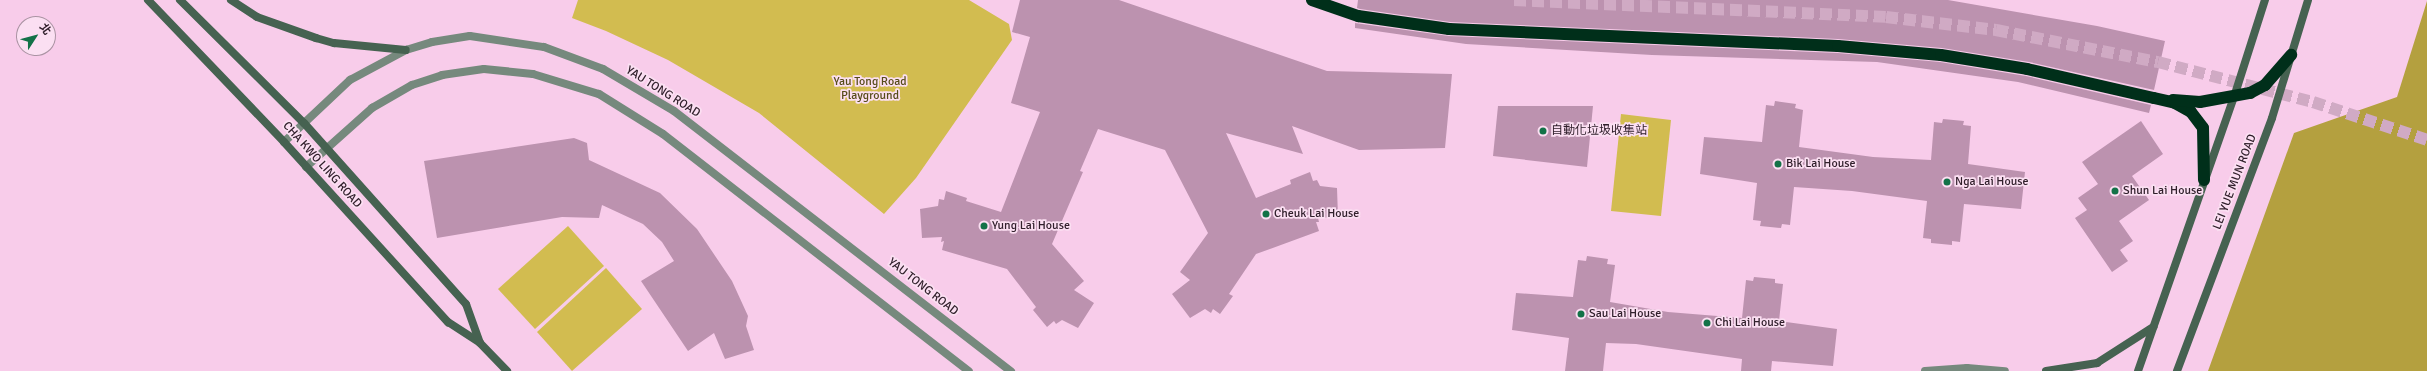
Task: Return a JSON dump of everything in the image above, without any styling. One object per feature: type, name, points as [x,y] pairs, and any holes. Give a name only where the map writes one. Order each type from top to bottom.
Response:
[{"type":"highway","points":[[1312,0],[1358,16],[1449,29],[1838,46],[1941,55],[2027,69],[2175,103],[2191,112],[2203,128],[2204,180]]},
{"type":"highway","points":[[2154,98],[2200,102],[2234,97],[2265,85],[2291,55]]},
{"type":"main road","name":"CHA KWO LING ROAD","points":[[148,0],[284,142],[448,322],[480,343],[506,371]]},
{"type":"main road","name":"CHA KWO LING ROAD","points":[[180,0],[304,123],[466,304],[480,343]]},
{"type":"main road","points":[[231,0],[257,17],[316,38],[334,43],[406,50]]},
{"type":"main road","points":[[2138,371],[2234,97],[2265,0]]},
{"type":"main road","name":"LEI YUE MUN ROAD","points":[[2177,371],[2272,118],[2308,0]]},
{"type":"main road","points":[[2046,371],[2097,363],[2153,327]]},
{"type":"street","name":"YAU TONG ROAD","points":[[284,142],[362,72],[406,50],[432,42],[470,36],[527,43],[603,69],[674,111],[1011,371]]},
{"type":"street","points":[[306,167],[326,148],[390,96],[412,85],[442,75],[484,69],[533,74],[599,94],[663,134],[712,170],[969,371]]},
{"type":"street","points":[[1926,371],[1966,368],[2006,371]]},
{"type":"green space","name":"Yau Tong Road Playground","points":[[578,0],[969,0],[1009,24],[1012,40],[916,178],[884,214],[759,113],[668,60],[606,31],[572,18]]},
{"type":"green space","points":[[1621,114],[1671,120],[1661,216],[1611,211]]},
{"type":"green space","points":[[568,226],[604,266],[535,329],[498,289]]},
{"type":"green space","points":[[606,268],[642,309],[572,371],[537,332]]},
{"type":"shaded area","points":[[2427,1],[2427,371],[2208,371],[2294,133],[2397,97]]},
{"type":"building","points":[[1020,0],[1119,0],[1327,71],[1452,74],[1445,148],[1359,150],[1292,126],[1303,154],[1226,133],[1256,198],[1291,184],[1290,180],[1310,172],[1313,181],[1317,180],[1320,186],[1337,188],[1338,217],[1318,218],[1319,222],[1316,222],[1319,231],[1256,254],[1229,294],[1233,296],[1220,314],[1213,309],[1211,313],[1205,309],[1190,318],[1172,294],[1190,280],[1180,272],[1208,233],[1165,150],[1098,129],[1080,171],[1083,172],[1052,244],[1084,281],[1074,290],[1094,303],[1078,328],[1062,320],[1056,324],[1054,321],[1047,327],[1033,310],[1036,307],[1007,269],[942,250],[944,241],[941,242],[942,237],[922,238],[920,209],[938,206],[939,199],[944,200],[946,191],[967,198],[966,201],[1001,212],[1040,112],[1011,103],[1030,37],[1012,32]]},
{"type":"building","points":[[1358,0],[1948,0],[2097,26],[2165,41],[2154,90],[2029,62],[1942,48],[1838,39],[1450,22],[1360,9],[1357,8]]},
{"type":"building","points":[[1355,23],[1449,36],[1838,53],[1940,62],[2026,76],[2151,105],[2149,113],[2018,82],[1877,62],[1652,55],[1466,44],[1355,28]]},
{"type":"building","points":[[1775,101],[1796,104],[1795,108],[1803,110],[1799,147],[1873,157],[1931,160],[1934,122],[1942,123],[1943,119],[1964,121],[1963,125],[1971,126],[1968,164],[2025,172],[2021,209],[1964,204],[1960,242],[1952,241],[1952,245],[1931,243],[1931,239],[1923,238],[1927,201],[1852,191],[1794,187],[1790,225],[1782,224],[1781,228],[1760,226],[1761,221],[1753,220],[1757,183],[1700,174],[1704,137],[1762,142],[1766,105],[1774,106]]},
{"type":"building","name":"自動化垃圾收集站","points":[[1498,106],[1593,106],[1587,167],[1493,156]]},
{"type":"building","name":"Shun Lai House","points":[[2141,121],[2163,154],[2132,176],[2149,200],[2119,221],[2133,241],[2120,250],[2128,261],[2112,272],[2075,218],[2087,210],[2078,198],[2098,184],[2082,162]]},
{"type":"building","points":[[574,138],[587,143],[589,160],[660,193],[697,229],[732,281],[748,316],[746,326],[754,350],[725,359],[714,333],[688,351],[641,281],[674,261],[662,242],[643,224],[602,205],[599,218],[562,217],[437,238],[424,161]]},
{"type":"building","points":[[1587,256],[1608,259],[1607,264],[1615,265],[1610,302],[1668,312],[1742,318],[1746,280],[1753,281],[1754,277],[1775,279],[1775,283],[1783,284],[1779,321],[1837,329],[1833,366],[1772,361],[1771,371],[1741,371],[1742,359],[1636,344],[1606,343],[1603,371],[1565,371],[1569,338],[1512,330],[1516,293],[1573,297],[1578,260],[1586,261]]},
{"type":"tunnel","points":[[1514,0],[1886,17],[1996,30],[2158,62],[2313,102],[2427,140]]},
{"type":"place","name":"自動化垃圾收集站","points":[[1543,131]]},
{"type":"place","name":"Bik Lai House","points":[[1778,164]]},
{"type":"place","name":"Nga Lai House","points":[[1947,182]]},
{"type":"place","name":"Shun Lai House","points":[[2115,191]]},
{"type":"place","name":"Cheuk Lai House","points":[[1266,214]]},
{"type":"place","name":"Yung Lai House","points":[[984,226]]},
{"type":"place","name":"Sau Lai House","points":[[1581,314]]},
{"type":"place","name":"Chi Lai House","points":[[1707,323]]}]
